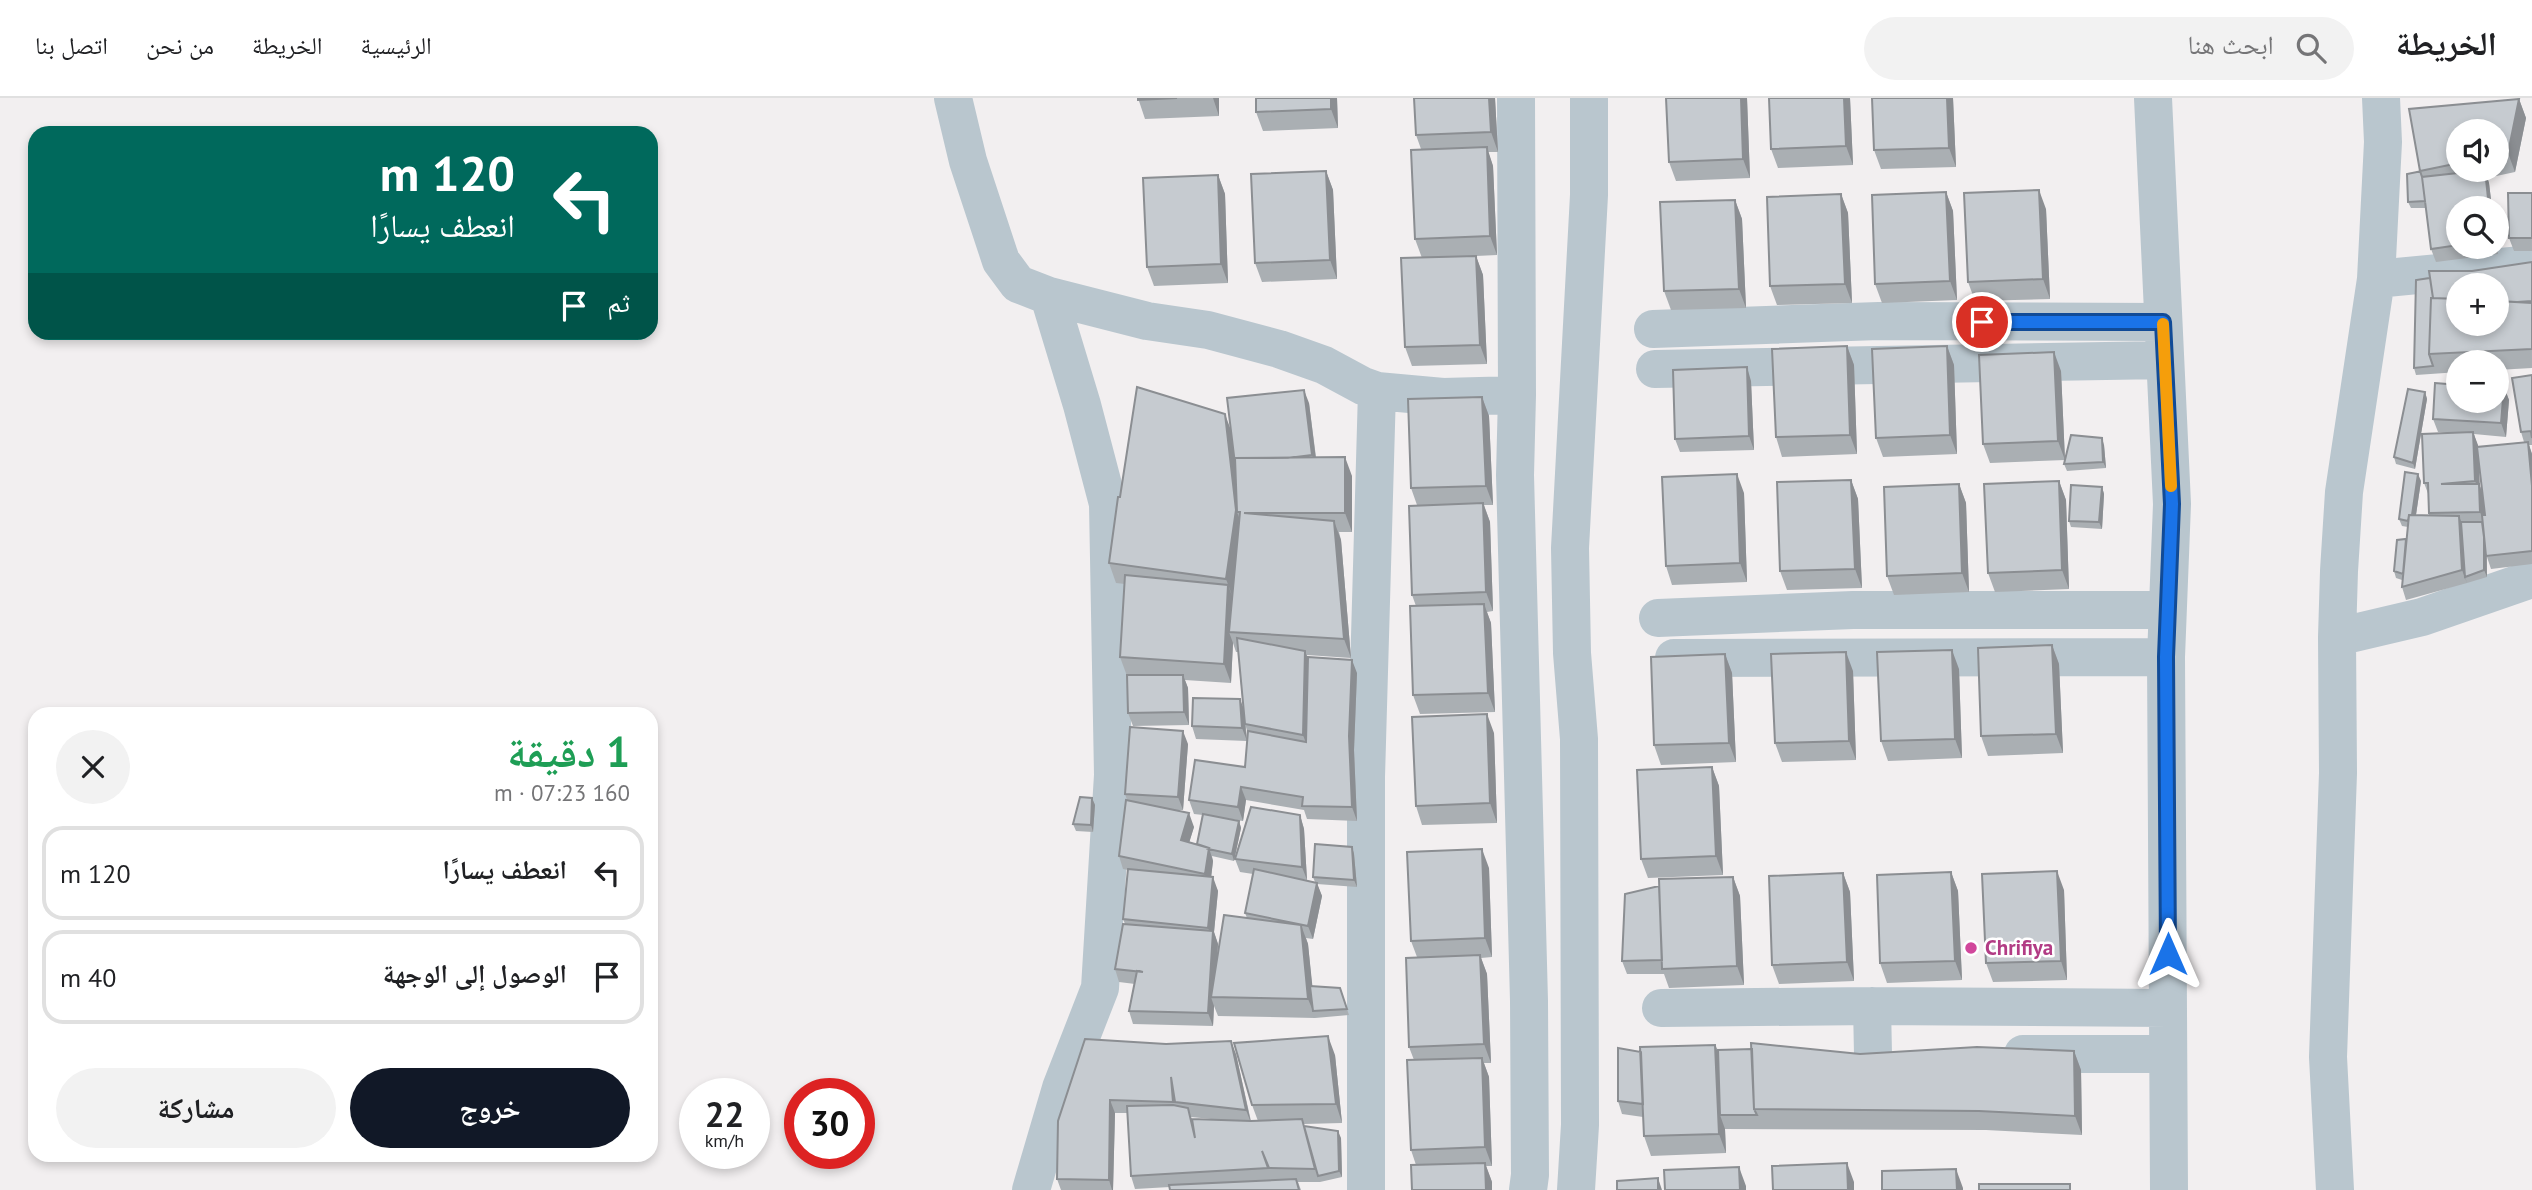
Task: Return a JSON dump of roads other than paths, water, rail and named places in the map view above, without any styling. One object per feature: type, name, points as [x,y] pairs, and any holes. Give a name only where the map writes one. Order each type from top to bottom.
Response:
[{"type":"street","points":[[953,98],[968,161],[1001,261],[1018,284],[1049,296],[1147,321],[1208,330],[1279,349],[1324,365],[1377,391],[1443,397],[1517,395]]},
{"type":"street","points":[[1516,98],[1515,475],[1529,1001],[1528,1190]]},
{"type":"street","points":[[1576,1190],[1580,1125],[1579,739],[1572,653],[1570,548],[1589,195],[1589,98]]},
{"type":"street","points":[[2153,98],[2172,504],[2166,657],[2169,1190]]},
{"type":"street","points":[[2335,1190],[2328,1057],[2338,773],[2337,637],[2344,492],[2376,279],[2383,142],[2381,98]]},
{"type":"street","points":[[2376,279],[2532,264]]},
{"type":"street","points":[[1031,1190],[1061,1088],[1100,988],[1113,775],[1108,504],[1049,296]]},
{"type":"street","points":[[1653,328],[1879,321],[2163,322]]},
{"type":"street","points":[[1879,321],[1880,364]]},
{"type":"street","points":[[1656,369],[2165,360]]},
{"type":"street","points":[[1366,1190],[1366,777],[1377,391]]},
{"type":"street","points":[[2337,637],[2422,617],[2532,579]]},
{"type":"street","points":[[1658,618],[1853,610],[2167,610]]},
{"type":"street","points":[[1853,610],[1854,657]]},
{"type":"street","points":[[1658,658],[2166,657]]},
{"type":"street","points":[[1872,1006],[1873,1054]]},
{"type":"street","points":[[1661,1008],[2168,1008]]},
{"type":"street","points":[[1832,1054],[1913,1054]]},
{"type":"street","points":[[1994,1054],[2168,1054]]},
{"type":"place","name":"Chrifiya","points":[[1971,948]]}]
